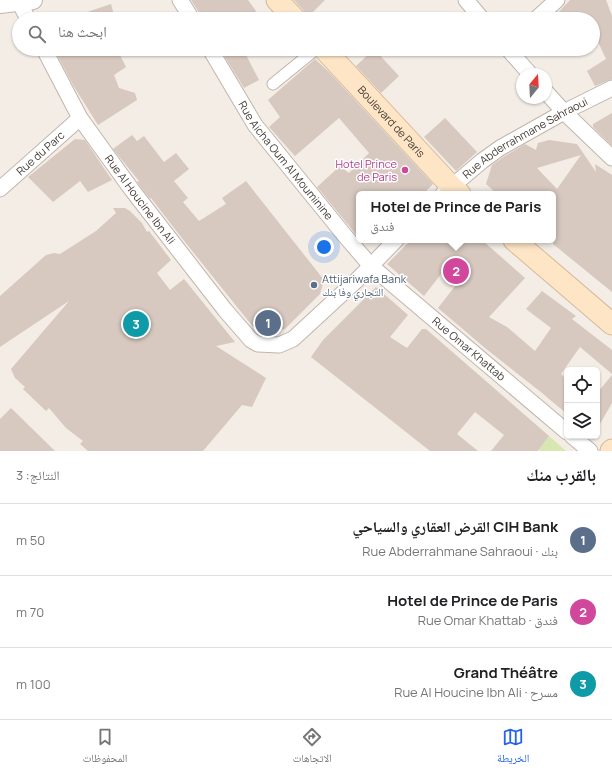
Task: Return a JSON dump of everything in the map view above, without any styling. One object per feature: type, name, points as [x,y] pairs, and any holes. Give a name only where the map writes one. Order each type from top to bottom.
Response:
[{"type":"main road","points":[[277,0],[288,12]]},
{"type":"main road","name":"Boulevard de Paris","points":[[330,56],[451,191]]},
{"type":"main road","points":[[518,243],[612,324]]},
{"type":"street","points":[[180,0],[188,12]]},
{"type":"street","points":[[466,0],[476,12]]},
{"type":"street","points":[[544,12],[557,0]]},
{"type":"street","points":[[0,4],[26,1],[27,12]]},
{"type":"street","name":"Rue Al Houcine Ibn Ali","points":[[48,56],[80,118],[132,190],[225,310],[251,340],[258,344],[272,346],[279,345],[293,339],[371,266]]},
{"type":"street","name":"Rue Aicha Oum Al Mouminine","points":[[214,56],[255,125],[371,266]]},
{"type":"street","points":[[273,84],[307,56]]},
{"type":"street","points":[[514,56],[525,68]]},
{"type":"street","name":"Rue Abderrahmane Sahraoui","points":[[451,191],[500,148],[564,112],[612,88]]},
{"type":"street","points":[[552,99],[612,158]]},
{"type":"street","name":"Rue du Parc","points":[[0,189],[80,118]]},
{"type":"street","points":[[371,266],[393,243]]},
{"type":"street","name":"Rue Omar Khattab","points":[[371,266],[564,429]]},
{"type":"street","points":[[576,439],[590,451]]},
{"type":"green space","points":[[549,436],[566,451],[540,451],[539,450]]},
{"type":"building","points":[[191,0],[248,0],[256,11],[255,12],[199,12]]},
{"type":"building","points":[[294,0],[325,0],[313,12],[304,11]]},
{"type":"building","points":[[570,0],[606,0],[612,16],[612,79],[595,86],[587,71],[606,59],[600,46],[600,12],[559,12]]},
{"type":"building","points":[[111,4],[113,12],[87,12]]},
{"type":"building","points":[[58,56],[120,56],[126,67],[114,75],[119,88],[135,93],[137,100],[98,125],[73,85]]},
{"type":"building","points":[[224,56],[247,56],[259,80],[244,88]]},
{"type":"building","points":[[367,56],[380,56],[399,76],[381,93],[356,66]]},
{"type":"building","points":[[315,59],[329,72],[433,184],[426,191],[356,191],[356,234],[317,187],[340,166],[349,173],[369,153],[339,118],[295,156],[269,127],[280,117],[268,100]]},
{"type":"building","points":[[612,113],[612,146],[593,127],[593,124]]},
{"type":"building","points":[[445,118],[477,152],[456,171],[424,137]]},
{"type":"building","points":[[132,135],[137,141],[144,136],[164,162],[176,153],[189,169],[174,181],[188,198],[183,202],[199,221],[226,204],[222,198],[246,181],[324,280],[320,294],[285,329],[258,333],[151,198],[150,199],[137,182],[139,181],[113,149]]},
{"type":"building","points":[[75,139],[85,140],[112,180],[88,192],[80,181],[53,202],[28,177]]},
{"type":"building","points":[[549,140],[577,144],[596,172],[595,164],[612,175],[612,292],[553,244],[556,243],[556,191],[494,191],[486,184],[492,165],[505,156],[525,144],[536,150],[538,143]],"holes":[[[581,155],[557,189],[537,168]]]},
{"type":"building","points":[[113,208],[125,208],[130,211],[142,223],[147,232],[149,231],[171,260],[157,273],[170,290],[184,279],[235,342],[216,346],[266,378],[252,407],[242,405],[203,451],[88,451],[80,444],[83,441],[66,428],[49,408],[46,411],[23,389],[25,387],[15,378],[11,369],[69,301],[0,347],[0,296],[46,255],[54,253],[60,254],[96,231],[116,213]]},
{"type":"building","points":[[408,243],[485,243],[525,278],[489,317],[507,327],[535,351],[551,328],[526,309],[542,291],[576,316],[572,319],[612,350],[612,374],[580,347],[566,367],[564,367],[561,374],[564,377],[564,411],[438,308],[466,272],[452,260],[424,296],[387,264]]},
{"type":"building","points":[[376,287],[408,315],[390,337],[407,348],[422,329],[426,329],[549,436],[538,451],[491,451],[504,435],[475,412],[457,434],[478,451],[430,451],[311,357],[323,340]]},
{"type":"building","points":[[612,375],[612,403],[600,424],[600,403],[600,389]]},
{"type":"building","points":[[11,408],[55,451],[0,451],[0,419]]},
{"type":"place","name":"Hotel Prince de Paris","points":[[405,170]]},
{"type":"place","name":"Hotel de Prince de Paris","points":[[456,271]]},
{"type":"place","name":"Attijariwafa Bank التجاري وفا بنك","points":[[314,285]]},
{"type":"place","name":"CIH Bank القرض العقاري والسياحي","points":[[268,323]]},
{"type":"place","name":"Grand Théâtre","points":[[136,324]]}]
